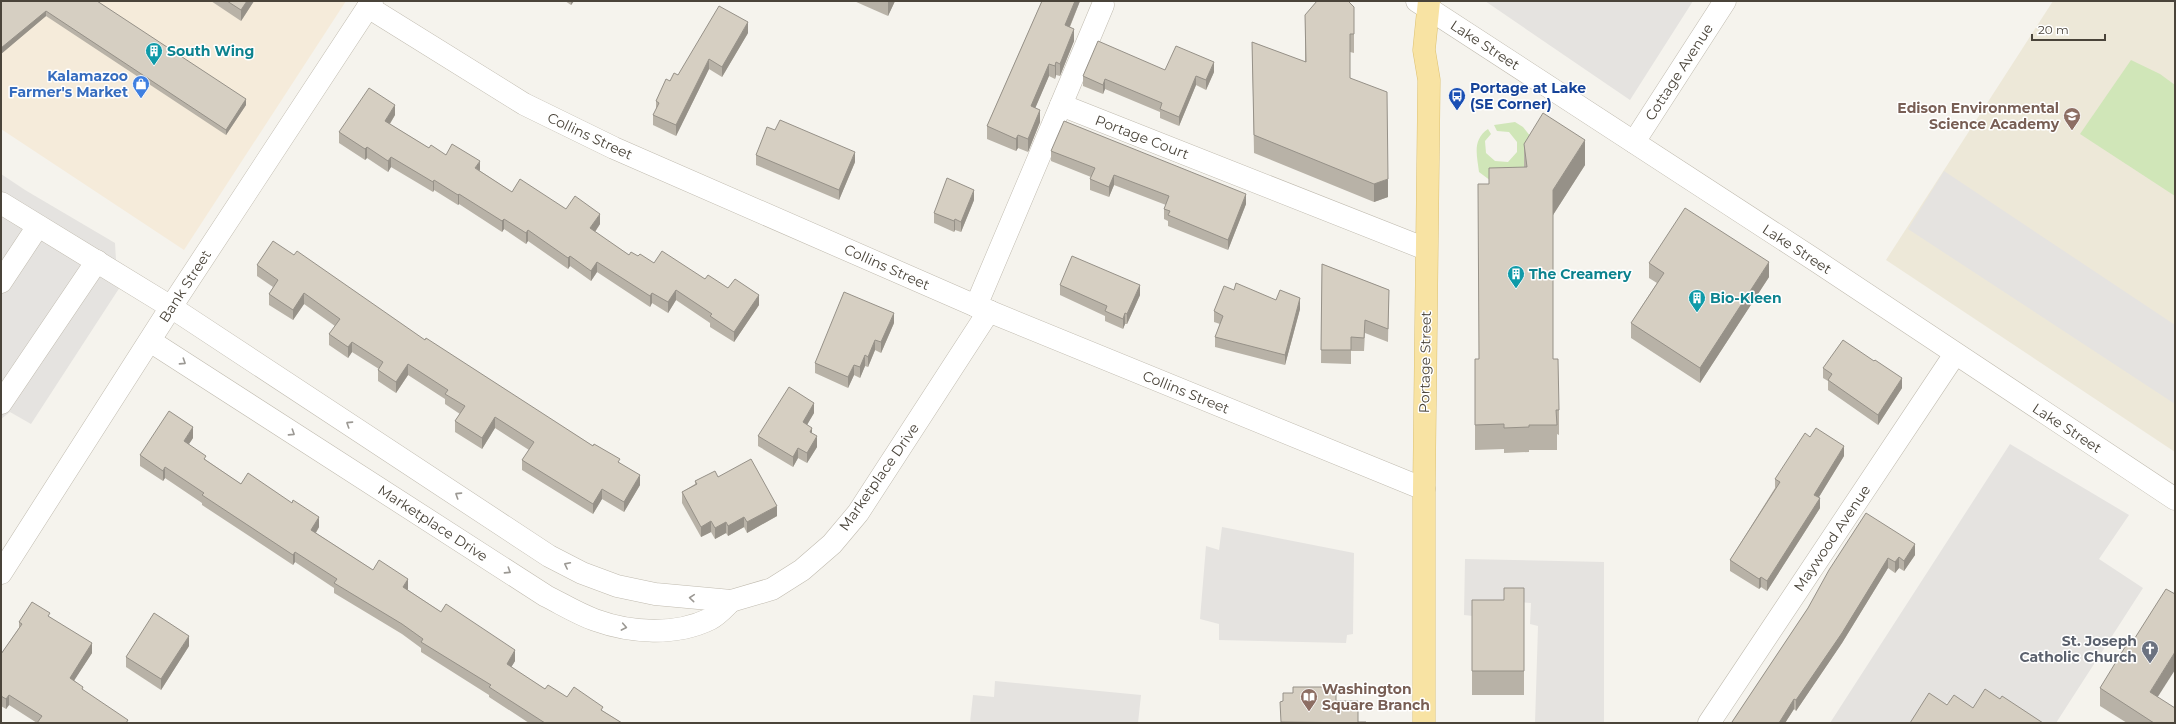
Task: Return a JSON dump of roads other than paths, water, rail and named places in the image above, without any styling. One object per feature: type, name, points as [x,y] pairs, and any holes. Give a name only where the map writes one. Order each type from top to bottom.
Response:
[{"type":"main road","name":"Portage Street","points":[[1424,723],[1424,489],[1429,80],[1424,50],[1425,3]]},
{"type":"street","name":"Cottage Avenue","points":[[1634,142],[1725,1]]},
{"type":"street","name":"Lake Street","points":[[1425,3],[2175,499]]},
{"type":"street","name":"Bank Street","points":[[1,573],[172,307],[370,4]]},
{"type":"street","name":"Collins Street","points":[[370,4],[524,104],[566,126],[983,308],[1424,489]]},
{"type":"street","points":[[983,308],[1061,105],[1103,5]]},
{"type":"street","name":"Portage Court","points":[[1061,105],[1426,249]]},
{"type":"street","name":"Marketplace Drive","points":[[1,203],[172,307],[550,556],[582,573],[617,586],[655,594],[731,601],[772,589],[802,570],[832,544],[858,514],[983,308]]},
{"type":"street","points":[[1,282],[38,226]]},
{"type":"street","points":[[1,403],[97,261]]},
{"type":"street","name":"Marketplace Drive","points":[[150,341],[546,596],[594,620],[642,630],[666,631],[690,627],[712,618],[731,601]]},
{"type":"street","name":"Maywood Avenue","points":[[1709,723],[1955,354]]},
{"type":"place","name":"South Wing","points":[[154,66]]},
{"type":"place","name":"Kalamazoo Farmer's Market","points":[[141,99]]},
{"type":"place","name":"Portage at Lake (SE Corner)","points":[[1457,111]]},
{"type":"place","name":"Edison Environmental Science Academy","points":[[2072,131]]},
{"type":"place","name":"The Creamery","points":[[1516,289]]},
{"type":"place","name":"Bio-Kleen","points":[[1697,313]]},
{"type":"place","name":"St. Joseph Catholic Church","points":[[2150,664]]},
{"type":"place","name":"Washington Square Branch","points":[[1309,712]]}]
